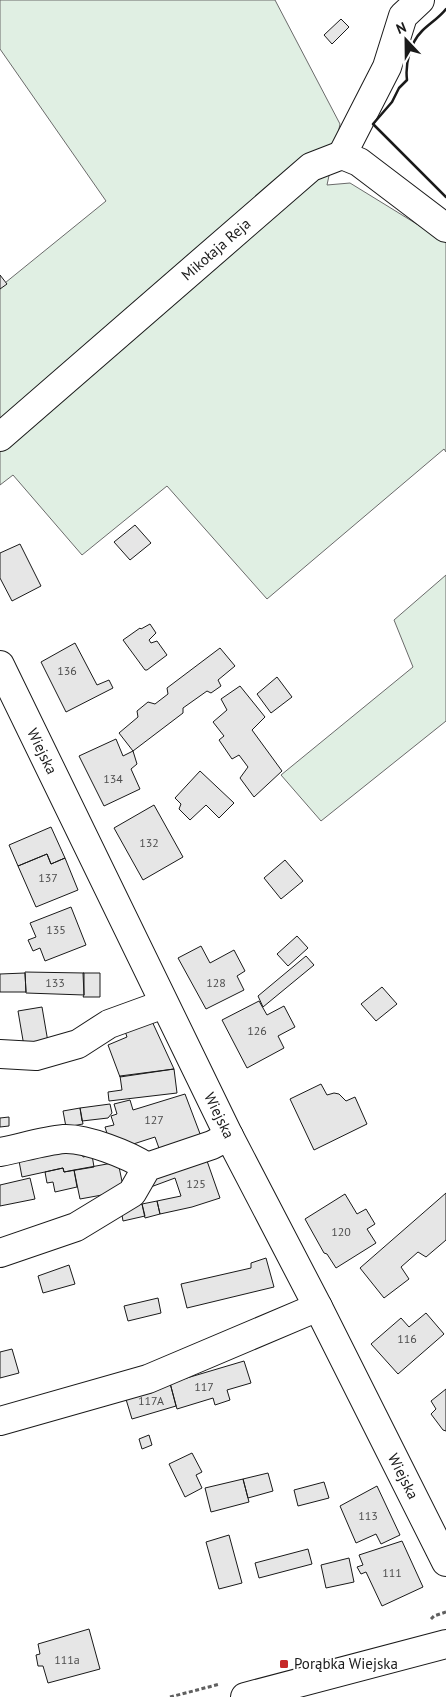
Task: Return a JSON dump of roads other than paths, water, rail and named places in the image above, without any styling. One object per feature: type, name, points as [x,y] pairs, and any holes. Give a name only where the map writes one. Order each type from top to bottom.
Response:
[{"type":"street","points":[[420,0],[403,16],[386,68],[342,155],[359,162],[446,228]]},
{"type":"street","name":"Mikołaja Reja","points":[[0,437],[311,167],[342,155]]},
{"type":"street","name":"Wiejska","points":[[0,665],[229,1136],[318,1307],[446,1562]]},
{"type":"street","points":[[0,1054],[36,1056],[78,1044],[109,1024],[164,1004]]},
{"type":"street","points":[[0,1253],[76,1227],[132,1193],[147,1167],[212,1145],[229,1136]]},
{"type":"street","points":[[0,1152],[65,1139],[89,1141],[135,1159],[147,1167]]},
{"type":"street","points":[[0,1421],[148,1379],[318,1307]]},
{"type":"street","points":[[245,1697],[446,1644]]},
{"type":"place","name":"Porąbka Wiejska","points":[[284,1664]]}]
